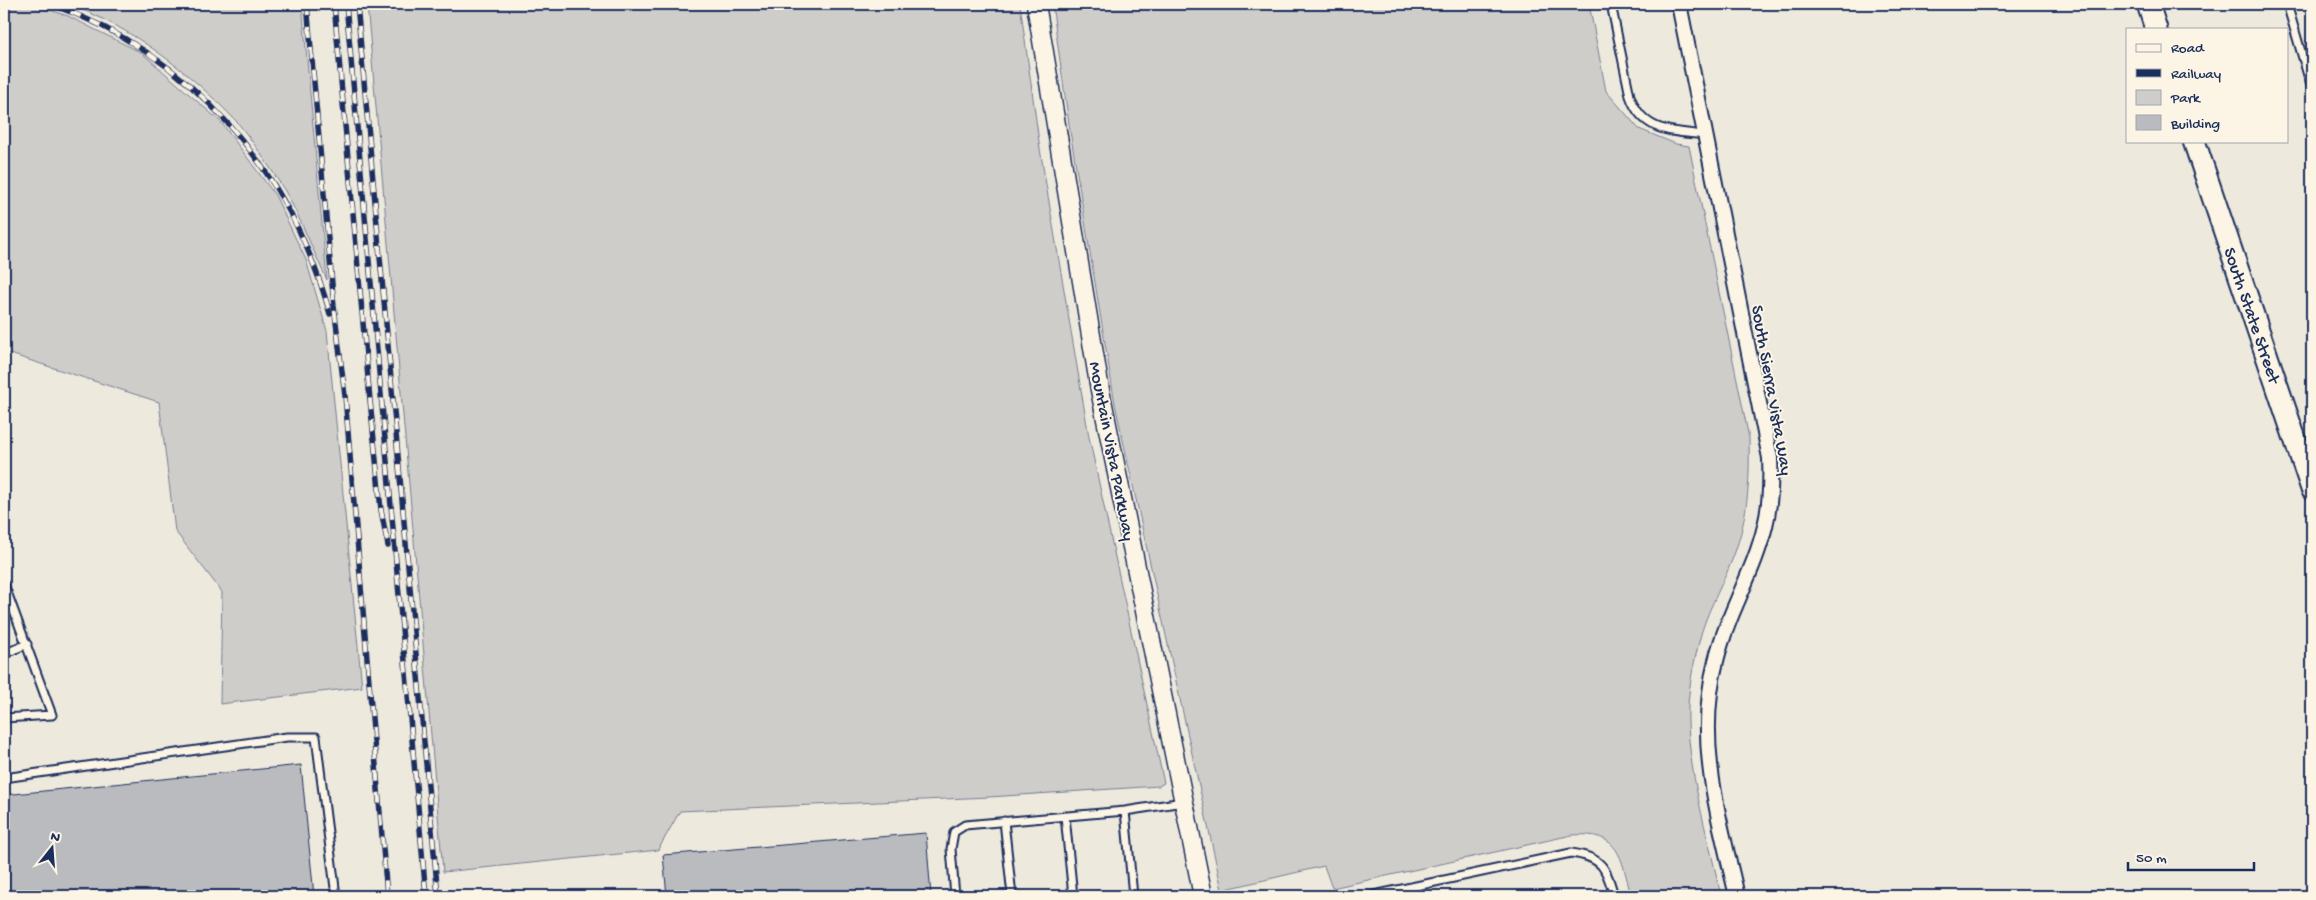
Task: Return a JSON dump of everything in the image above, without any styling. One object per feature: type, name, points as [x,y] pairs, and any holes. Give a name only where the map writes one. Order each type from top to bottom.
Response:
[{"type":"main road","points":[[2148,4],[2156,28]]},
{"type":"main road","name":"South State Street","points":[[2194,142],[2312,489]]},
{"type":"street","name":"Mountain Vista Parkway","points":[[1036,4],[1100,390],[1203,896]]},
{"type":"street","name":"South Sierra Vista Way","points":[[1679,4],[1770,458],[1771,488],[1762,534],[1720,646],[1708,702],[1707,745],[1710,776],[1737,896]]},
{"type":"lane","points":[[1611,4],[1630,96],[1635,110],[1645,121],[1665,130],[1705,135]]},
{"type":"lane","points":[[2287,4],[2312,88]]},
{"type":"lane","points":[[4,584],[52,715],[4,718]]},
{"type":"lane","points":[[4,654],[27,644]]},
{"type":"lane","points":[[4,778],[287,736],[316,737],[336,896]]},
{"type":"lane","points":[[955,896],[951,849],[954,832],[965,825],[1125,811],[1184,802]]},
{"type":"lane","points":[[1125,811],[1133,896]]},
{"type":"lane","points":[[1066,816],[1073,896]]},
{"type":"lane","points":[[1004,821],[1012,896]]},
{"type":"lane","points":[[1368,896],[1571,853],[1587,855],[1599,862],[1608,875],[1614,896]]},
{"type":"green space","points":[[4,4],[32,4],[68,16],[142,53],[221,122],[275,195],[306,260],[327,331],[362,687],[220,704],[222,592],[175,531],[159,402],[4,352]]},
{"type":"green space","points":[[67,4],[302,4],[327,280],[285,191],[237,122],[200,86],[159,53],[114,25],[91,13]]},
{"type":"green space","points":[[367,4],[1020,4],[1040,149],[1089,437],[1164,783],[1159,786],[989,797],[680,811],[658,850],[443,872]]},
{"type":"green space","points":[[1052,4],[1589,4],[1606,91],[1639,129],[1676,144],[1689,146],[1749,438],[1747,503],[1741,533],[1702,632],[1695,657],[1688,706],[1690,753],[1694,777],[1721,896],[1631,896],[1621,859],[1616,849],[1600,837],[1588,835],[1572,835],[1332,888],[1324,866],[1222,890],[1115,404],[1070,131]]},
{"type":"building","points":[[301,765],[314,896],[4,896],[4,795]]},
{"type":"building","points":[[926,833],[931,896],[667,896],[663,855]]},
{"type":"railway","points":[[50,4],[101,26],[148,53],[190,86],[228,124],[261,166],[289,212],[312,261],[330,314]]},
{"type":"railway","points":[[307,4],[334,306],[345,396],[387,896]]},
{"type":"railway","points":[[334,4],[370,400],[381,510],[388,546]]},
{"type":"railway","points":[[346,4],[426,896]]},
{"type":"railway","points":[[357,4],[438,896]]}]
